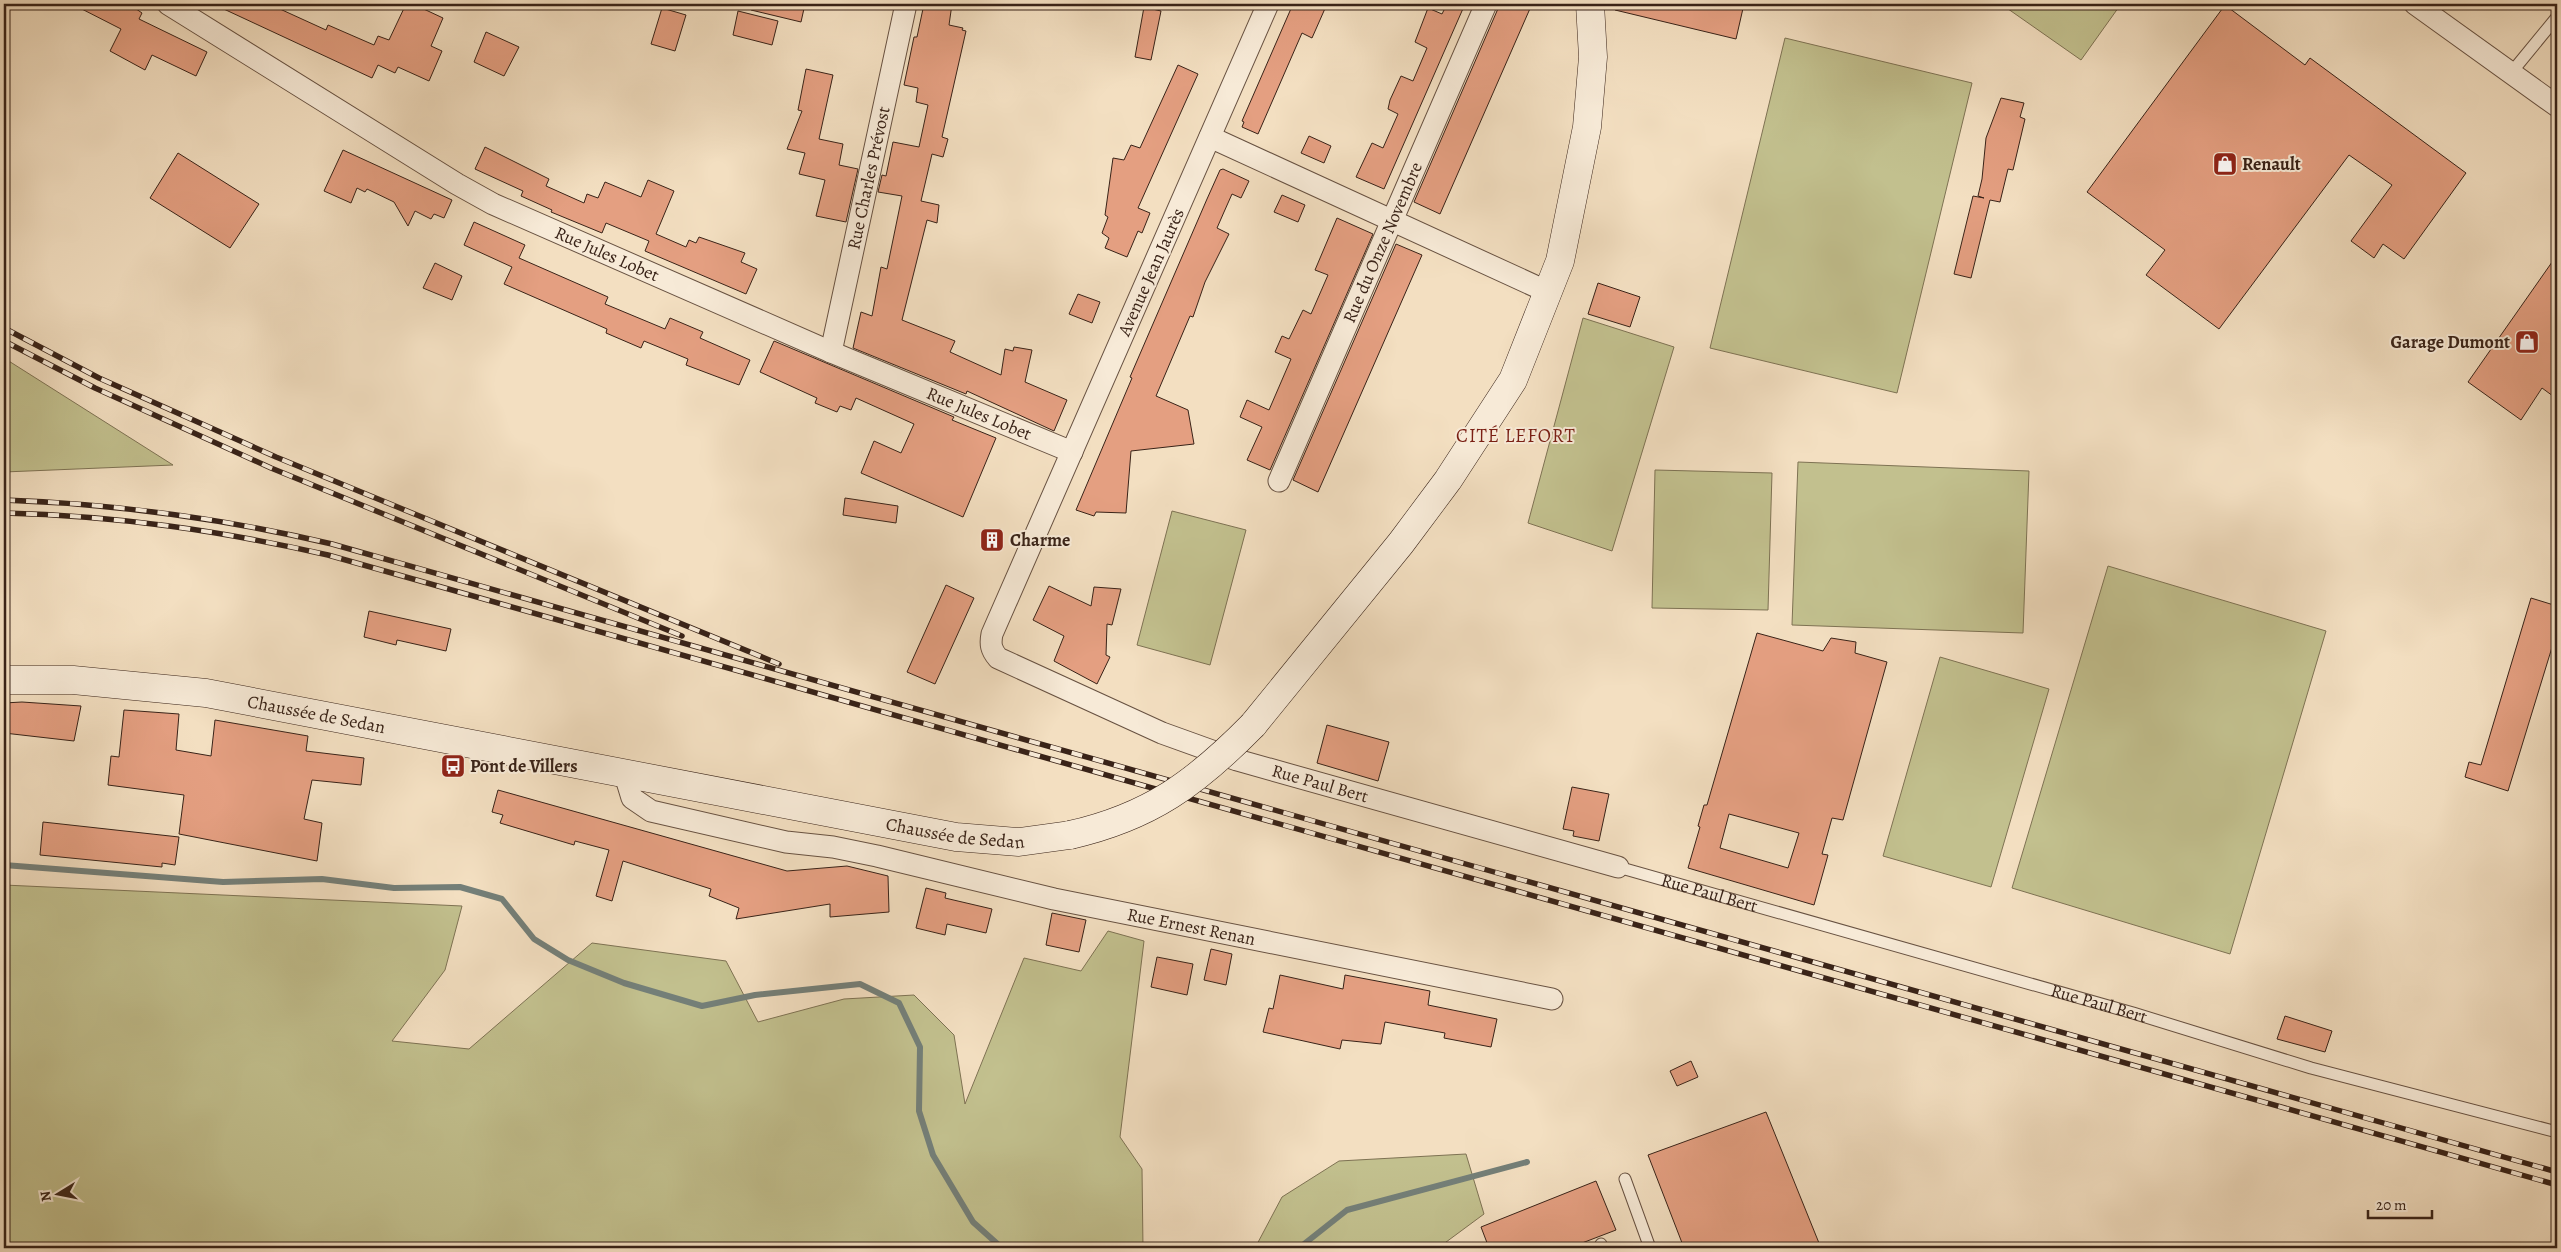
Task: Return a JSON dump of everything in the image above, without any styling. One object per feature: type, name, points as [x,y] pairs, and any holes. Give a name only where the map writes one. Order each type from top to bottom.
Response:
[{"type":"main road","name":"Chaussée de Sedan","points":[[4,680],[73,680],[206,693],[956,838],[1011,842],[1070,835],[1121,821],[1170,796],[1220,758],[1253,725],[1401,543],[1448,480],[1513,380],[1560,261],[1587,127],[1593,57],[1590,4]]},
{"type":"street","name":"Rue Jules Lobet","points":[[168,4],[457,184],[493,204],[831,352],[1072,452]]},
{"type":"street","name":"Rue Charles Prévost","points":[[831,352],[906,4]]},
{"type":"street","name":"Avenue Jean Jaurès","points":[[1034,539],[1268,4]]},
{"type":"street","name":"Rue du Onze Novembre","points":[[1279,482],[1486,4]]},
{"type":"street","points":[[2415,4],[2557,106]]},
{"type":"street","points":[[1210,137],[1548,292]]},
{"type":"street","name":"Rue Paul Bert","points":[[1034,539],[992,634],[990,642],[993,652],[998,658],[1162,733],[1237,760],[1618,867]]},
{"type":"street","name":"Rue Ernest Renan","points":[[626,775],[632,798],[651,810],[786,842],[833,847],[1054,899],[1552,999]]},
{"type":"lane","points":[[2512,73],[2557,17]]},
{"type":"lane","name":"Rue Paul Bert","points":[[1618,867],[2133,1013],[2311,1068],[2557,1132]]},
{"type":"lane","points":[[1625,1179],[1650,1248]]},
{"type":"shaded area","points":[[2001,4],[2121,4],[2081,60]]},
{"type":"shaded area","points":[[1785,38],[1972,83],[1897,393],[1710,348]]},
{"type":"shaded area","points":[[1583,318],[1674,347],[1612,551],[1528,523]]},
{"type":"shaded area","points":[[4,358],[173,465],[4,472]]},
{"type":"shaded area","points":[[1798,462],[2029,471],[2023,633],[1792,625]]},
{"type":"shaded area","points":[[1655,470],[1772,473],[1768,610],[1652,608]]},
{"type":"shaded area","points":[[1172,511],[1246,530],[1210,665],[1137,645]]},
{"type":"shaded area","points":[[2108,566],[2326,631],[2230,954],[2012,888]]},
{"type":"shaded area","points":[[1940,657],[2049,689],[1991,887],[1883,856]]},
{"type":"shaded area","points":[[4,885],[462,906],[445,970],[392,1041],[469,1049],[592,943],[726,961],[758,1022],[844,999],[914,995],[954,1035],[965,1104],[1024,958],[1081,971],[1108,931],[1144,941],[1120,1137],[1142,1169],[1143,1248],[4,1248]]},
{"type":"shaded area","points":[[1466,1154],[1484,1214],[1438,1248],[1255,1248],[1282,1197],[1339,1161]]},
{"type":"building","points":[[72,4],[129,4],[142,13],[139,19],[207,52],[196,76],[152,55],[145,70],[110,51],[121,29]]},
{"type":"building","points":[[213,4],[269,4],[326,30],[328,25],[374,45],[378,36],[389,40],[406,4],[413,4],[443,18],[431,46],[442,51],[429,81],[398,67],[395,73],[378,65],[372,78]]},
{"type":"building","points":[[752,4],[805,4],[801,22],[751,10]]},
{"type":"building","points":[[924,4],[952,4],[949,25],[963,28],[962,30],[966,31],[942,137],[948,139],[943,157],[932,154],[921,201],[939,205],[937,223],[927,220],[902,320],[955,341],[950,352],[1001,375],[1005,349],[1013,351],[1014,347],[1032,350],[1025,382],[1067,400],[1054,431],[967,391],[966,394],[853,348],[861,312],[872,316],[881,267],[887,269],[902,196],[878,192],[882,175],[886,176],[893,142],[919,147],[928,105],[916,102],[918,88],[904,85],[914,37],[917,37]]},
{"type":"building","points":[[1293,4],[1327,4],[1312,38],[1302,33],[1258,134],[1242,127],[1244,122],[1242,121]]},
{"type":"building","points":[[1447,4],[1465,4],[1384,189],[1356,177],[1372,143],[1383,148],[1398,114],[1388,109],[1401,76],[1413,81],[1427,48],[1415,42],[1428,8],[1442,14]]},
{"type":"building","points":[[1500,4],[1532,4],[1440,214],[1414,202]]},
{"type":"building","points":[[1616,4],[1744,4],[1736,39],[1615,10]]},
{"type":"building","name":"Renault","points":[[2225,5],[2305,65],[2310,58],[2466,173],[2404,259],[2383,244],[2374,258],[2351,241],[2392,185],[2349,155],[2219,329],[2146,275],[2165,250],[2087,192]]},
{"type":"building","points":[[1144,7],[1161,11],[1151,60],[1135,57]]},
{"type":"building","points":[[662,8],[686,15],[675,51],[651,44]]},
{"type":"building","points":[[738,11],[778,21],[772,45],[733,35]]},
{"type":"building","points":[[486,32],[519,47],[504,76],[474,62]]},
{"type":"building","points":[[1178,65],[1198,74],[1138,208],[1150,213],[1142,233],[1138,231],[1127,257],[1105,248],[1109,238],[1102,233],[1108,217],[1105,215],[1113,158],[1124,160],[1131,145],[1140,148]]},
{"type":"building","points":[[806,69],[833,75],[819,139],[843,144],[839,165],[858,169],[846,222],[816,216],[825,180],[799,174],[805,153],[787,149],[802,111],[798,110]]},
{"type":"building","points":[[2001,98],[2024,103],[2020,117],[2025,119],[2013,170],[2008,169],[2000,202],[1990,200],[1971,278],[1954,274],[1973,196],[1984,198],[1978,196],[1982,179],[1986,138]]},
{"type":"building","points":[[1309,136],[1331,146],[1324,163],[1301,153]]},
{"type":"building","points":[[485,147],[549,179],[546,186],[584,203],[587,194],[598,198],[605,182],[641,197],[648,180],[674,191],[656,234],[686,247],[689,240],[696,243],[699,237],[745,253],[741,262],[757,269],[746,294],[645,251],[649,241],[606,223],[602,233],[551,212],[552,210],[521,196],[523,191],[475,169]]},
{"type":"building","points":[[343,150],[452,200],[444,218],[434,214],[431,219],[415,211],[408,226],[394,202],[367,189],[365,192],[357,188],[351,203],[324,191]]},
{"type":"building","points":[[178,153],[259,204],[230,248],[150,198]]},
{"type":"building","points":[[1223,169],[1249,181],[1241,198],[1232,194],[1217,228],[1229,234],[1205,282],[1193,317],[1190,316],[1156,396],[1188,410],[1194,444],[1131,451],[1126,513],[1096,512],[1094,516],[1076,510],[1132,378],[1130,377],[1207,199],[1220,170]]},
{"type":"building","points":[[1282,195],[1305,205],[1298,222],[1274,212]]},
{"type":"building","points":[[1337,218],[1373,234],[1270,470],[1247,460],[1262,427],[1240,417],[1247,400],[1269,410],[1291,359],[1275,352],[1282,336],[1289,339],[1303,310],[1311,314],[1328,275],[1315,270]]},
{"type":"building","points":[[474,222],[525,245],[519,258],[608,297],[605,304],[665,329],[670,318],[703,332],[700,338],[750,360],[739,385],[686,365],[688,359],[644,341],[641,348],[606,333],[607,329],[504,284],[512,267],[464,245]]},
{"type":"building","points":[[1396,244],[1422,255],[1318,492],[1293,480]]},
{"type":"building","name":"Garage Dumont","points":[[2557,255],[2557,399],[2542,388],[2521,420],[2468,382]]},
{"type":"building","points":[[435,263],[462,276],[452,300],[423,288]]},
{"type":"building","points":[[1598,283],[1640,297],[1630,327],[1588,314]]},
{"type":"building","points":[[1078,294],[1100,302],[1092,323],[1069,314]]},
{"type":"building","points":[[774,341],[954,417],[952,420],[996,438],[963,517],[861,473],[874,441],[901,453],[914,424],[856,398],[851,410],[840,406],[837,412],[815,403],[817,398],[760,372]]},
{"type":"building","points":[[845,498],[898,506],[896,523],[843,515]]},
{"type":"building","points":[[946,585],[974,598],[935,684],[907,672]]},
{"type":"building","points":[[1049,586],[1091,606],[1094,587],[1121,589],[1112,625],[1107,624],[1106,655],[1110,657],[1097,684],[1054,661],[1064,636],[1033,620]]},
{"type":"building","points":[[2531,598],[2557,606],[2557,631],[2508,791],[2465,777],[2469,762],[2481,765]]},
{"type":"building","points":[[369,611],[451,629],[446,651],[397,640],[396,645],[364,637]]},
{"type":"building","points":[[1757,633],[1823,651],[1831,638],[1856,642],[1855,653],[1887,662],[1843,820],[1832,818],[1822,854],[1828,855],[1814,905],[1688,868],[1700,827],[1698,826],[1704,805],[1707,805]],"holes":[[[1729,814],[1799,833],[1788,868],[1720,848]]]},
{"type":"building","points":[[22,702],[81,706],[74,741],[4,733],[4,703]]},
{"type":"building","points":[[124,710],[179,714],[176,750],[211,756],[215,720],[308,736],[306,751],[364,758],[361,785],[312,780],[304,819],[322,823],[317,861],[179,834],[184,795],[108,785],[111,756],[119,757]]},
{"type":"building","points":[[1327,725],[1389,742],[1378,781],[1317,763]]},
{"type":"building","points":[[1572,787],[1609,794],[1599,841],[1573,836],[1574,831],[1563,829]]},
{"type":"building","points":[[498,790],[787,871],[847,866],[888,876],[889,912],[830,917],[830,904],[736,919],[739,908],[709,896],[711,889],[623,861],[612,901],[596,896],[609,850],[575,841],[574,845],[500,823],[503,815],[492,812]]},
{"type":"building","points":[[43,822],[179,837],[175,865],[162,863],[162,867],[40,855]]},
{"type":"building","points":[[926,888],[946,893],[945,898],[992,909],[986,933],[947,924],[945,935],[916,928]]},
{"type":"building","points":[[1052,913],[1086,920],[1079,952],[1046,945]]},
{"type":"building","points":[[1211,949],[1232,954],[1226,985],[1204,980]]},
{"type":"building","points":[[1157,957],[1193,964],[1187,995],[1151,987]]},
{"type":"building","points":[[1280,975],[1343,989],[1345,975],[1430,991],[1428,1005],[1497,1019],[1491,1047],[1444,1038],[1445,1033],[1385,1022],[1381,1044],[1342,1040],[1340,1049],[1263,1032],[1269,1008],[1273,1009]]},
{"type":"building","points":[[2285,1016],[2332,1031],[2325,1052],[2277,1039]]},
{"type":"building","points":[[1691,1061],[1698,1077],[1677,1086],[1670,1071]]},
{"type":"building","points":[[1766,1112],[1821,1248],[1684,1248],[1648,1155]]},
{"type":"building","points":[[1596,1181],[1616,1230],[1569,1248],[1489,1248],[1481,1227]]},
{"type":"waterway","points":[[4,865],[223,882],[322,879],[394,888],[460,887],[502,899],[534,939],[568,960],[624,983],[702,1006],[755,995],[860,984],[899,1003],[920,1047],[919,1111],[933,1155],[973,1222],[1002,1248]]},
{"type":"waterway","points":[[1299,1248],[1347,1210],[1527,1162]]},
{"type":"railway","points":[[4,328],[99,378],[276,457],[779,664]]},
{"type":"railway","points":[[4,341],[95,388],[271,468],[682,636]]},
{"type":"railway","points":[[4,500],[88,505],[169,514],[250,527],[332,544],[2557,1172]]},
{"type":"railway","points":[[4,513],[87,517],[167,526],[247,538],[328,555],[2557,1185]]},
{"type":"place","name":"Renault","points":[[2225,164]]},
{"type":"place","name":"Garage Dumont","points":[[2527,342]]},
{"type":"place","name":"Charme","points":[[992,540]]},
{"type":"place","name":"Pont de Villers","points":[[453,766]]},
{"type":"district","name":"CITÉ LEFORT","points":[[1516,436]]}]
